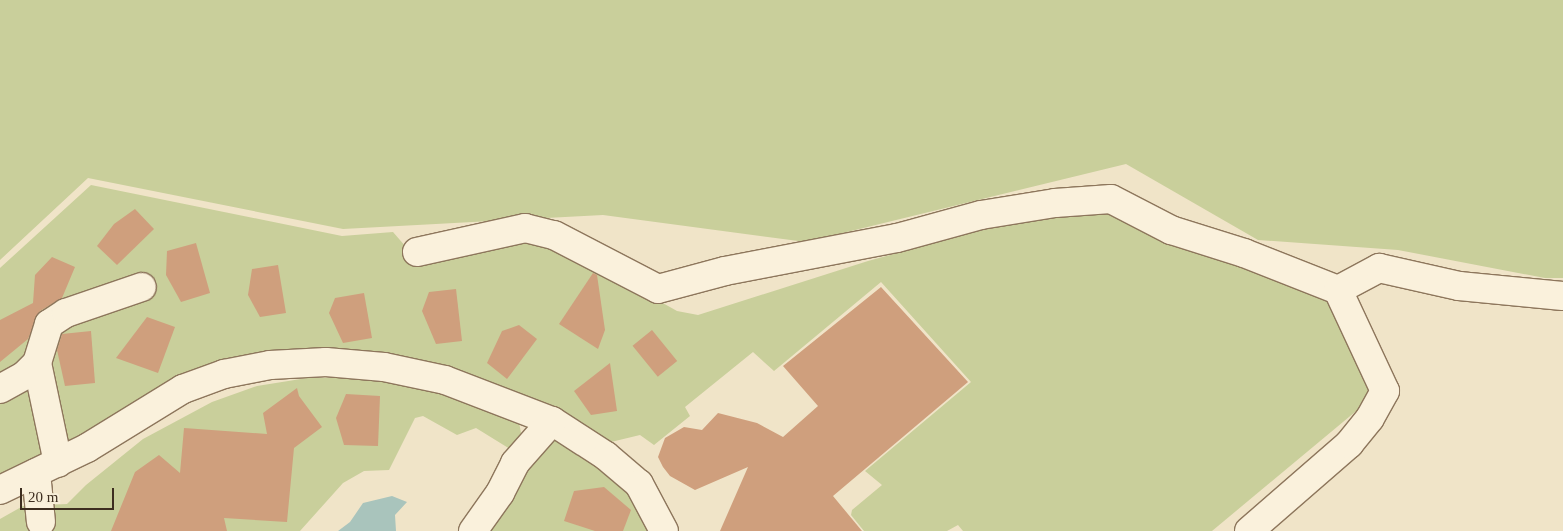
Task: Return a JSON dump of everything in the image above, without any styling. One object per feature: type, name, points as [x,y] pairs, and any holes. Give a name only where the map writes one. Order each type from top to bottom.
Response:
[{"type":"street","points":[[417,252],[524,228],[554,235],[658,289],[725,271],[897,238],[981,214],[1055,202],[1111,199],[1171,230],[1244,253],[1338,290],[1385,391],[1370,418],[1349,444],[1249,531]]},
{"type":"street","points":[[1338,290],[1379,268],[1459,286],[1563,296]]},
{"type":"street","points":[[41,522],[47,468],[37,363],[49,324],[66,312],[142,286]]},
{"type":"street","points":[[0,490],[47,468],[182,389],[224,374],[270,365],[326,362],[384,367],[445,380],[552,421],[606,456],[639,484],[664,531]]},
{"type":"street","points":[[0,389],[25,375],[37,363]]},
{"type":"street","points":[[473,531],[500,493],[515,462],[552,421]]},
{"type":"green space","points":[[0,0],[1563,0],[1563,278],[1545,278],[1398,250],[1258,240],[1126,164],[806,242],[603,215],[343,229],[88,178],[0,260]]},
{"type":"green space","points":[[91,185],[342,236],[393,232],[419,262],[523,236],[597,266],[677,311],[698,315],[868,261],[1052,211],[1109,204],[1333,295],[1368,388],[1367,402],[1212,531],[963,531],[958,525],[947,531],[864,531],[851,515],[852,510],[882,485],[865,471],[971,382],[881,282],[774,371],[753,352],[685,407],[690,416],[654,445],[640,435],[611,442],[545,404],[495,384],[434,370],[271,363],[0,486],[0,268]]},
{"type":"green space","points":[[363,377],[418,381],[519,422],[521,433],[516,446],[510,449],[476,428],[457,435],[423,416],[415,418],[389,470],[364,471],[343,483],[300,531],[0,531],[0,519],[23,506],[67,504],[86,485],[143,439],[212,402],[257,386],[307,378]]},
{"type":"green space","points":[[561,433],[631,489],[656,531],[481,531],[529,457]]},
{"type":"water","points":[[392,496],[407,502],[395,515],[396,531],[338,531],[350,522],[363,503]]},
{"type":"building","points":[[135,209],[154,229],[117,265],[97,246],[114,224]]},
{"type":"building","points":[[196,243],[210,293],[181,302],[166,275],[167,251]]},
{"type":"building","points":[[52,257],[75,267],[62,298],[40,311],[28,339],[0,362],[0,320],[33,303],[35,275]]},
{"type":"building","points":[[278,265],[286,313],[260,317],[248,295],[252,269]]},
{"type":"building","points":[[593,273],[597,275],[605,330],[598,349],[559,324]]},
{"type":"building","points":[[881,287],[968,382],[833,496],[862,531],[720,531],[748,467],[695,490],[670,476],[663,467],[658,457],[665,438],[684,427],[702,430],[718,413],[757,423],[783,437],[818,406],[783,366]]},
{"type":"building","points":[[456,289],[462,341],[436,344],[422,311],[429,292]]},
{"type":"building","points":[[364,293],[372,338],[343,343],[329,313],[335,298]]},
{"type":"building","points":[[147,317],[175,327],[158,373],[116,358]]},
{"type":"building","points":[[519,325],[537,339],[507,379],[487,363],[502,331]]},
{"type":"building","points":[[652,330],[677,361],[658,377],[633,346]]},
{"type":"building","points":[[91,331],[95,383],[65,386],[57,350],[62,334]]},
{"type":"building","points":[[610,363],[617,411],[591,415],[574,391]]},
{"type":"building","points":[[297,388],[299,396],[322,427],[294,448],[287,522],[224,518],[227,531],[111,531],[135,472],[159,455],[180,473],[184,428],[267,434],[263,413]]},
{"type":"building","points":[[346,394],[380,396],[378,446],[344,445],[336,418]]},
{"type":"building","points":[[604,487],[631,510],[623,531],[595,531],[564,521],[574,491]]}]
